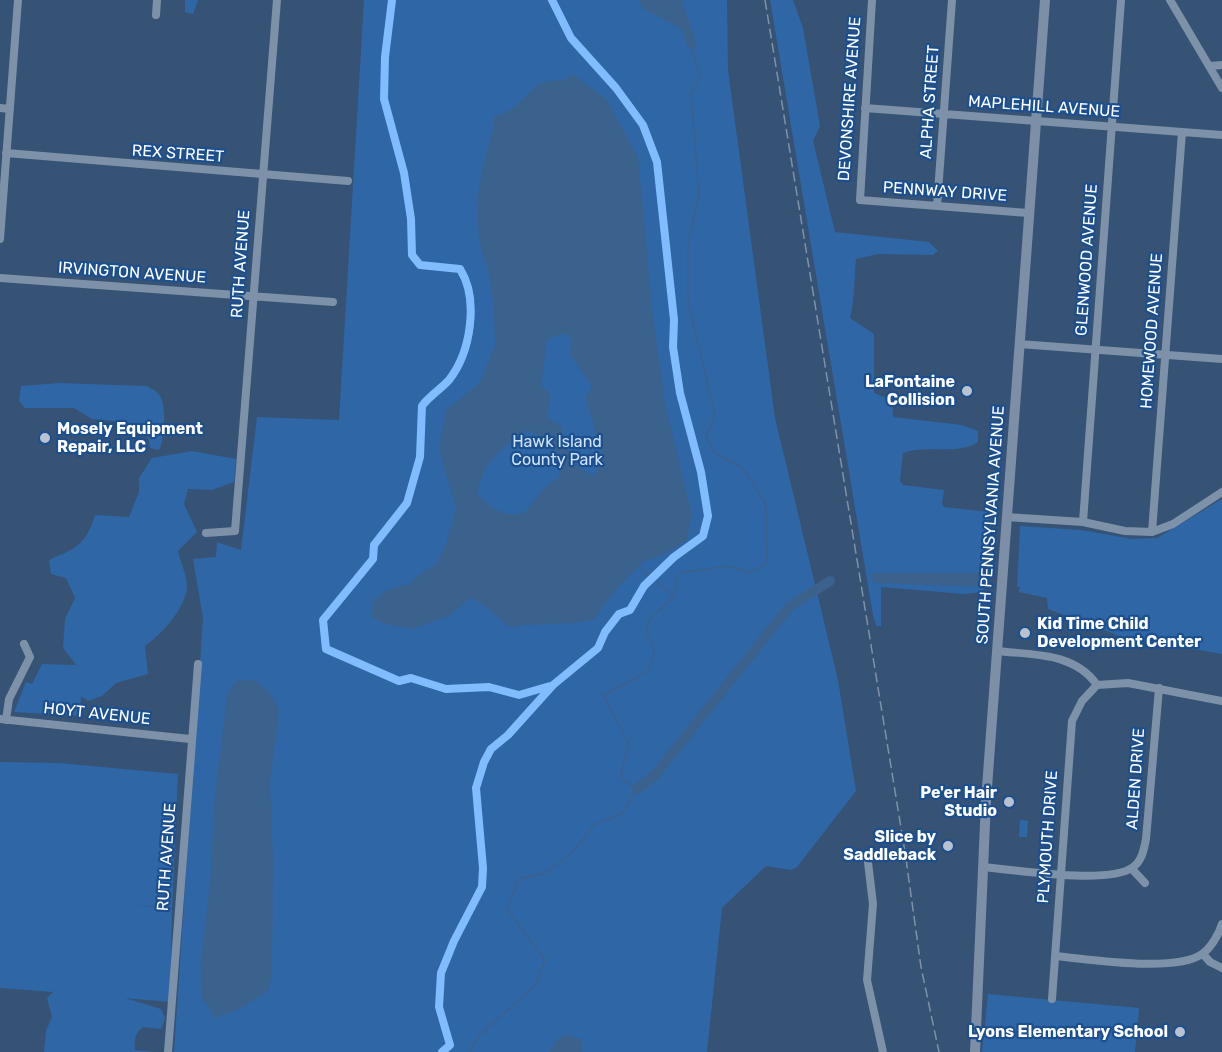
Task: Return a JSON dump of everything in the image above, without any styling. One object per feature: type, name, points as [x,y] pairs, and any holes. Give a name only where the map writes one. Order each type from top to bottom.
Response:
[{"type":"main road","name":"SOUTH PENNSYLVANIA AVENUE","points":[[975,1052],[983,867],[997,651],[1045,0]]},
{"type":"street","points":[[0,238],[6,153],[5,109],[18,0]]},
{"type":"street","points":[[156,15],[157,0]]},
{"type":"street","name":"RUTH AVENUE","points":[[206,533],[235,531],[277,0]]},
{"type":"street","name":"DEVONSHIRE AVENUE","points":[[860,200],[872,0]]},
{"type":"street","name":"ALPHA STREET","points":[[937,206],[952,0]]},
{"type":"street","name":"GLENWOOD AVENUE","points":[[1083,522],[1121,0]]},
{"type":"street","points":[[1170,0],[1222,88]]},
{"type":"street","points":[[1209,66],[1222,65]]},
{"type":"street","name":"MAPLEHILL AVENUE","points":[[865,108],[1222,135]]},
{"type":"street","name":"HOMEWOOD AVENUE","points":[[1152,532],[1182,132]]},
{"type":"street","name":"REX STREET","points":[[6,153],[348,181]]},
{"type":"street","name":"PENNWAY DRIVE","points":[[860,200],[1028,213]]},
{"type":"street","name":"IRVINGTON AVENUE","points":[[0,278],[333,302]]},
{"type":"street","points":[[1019,344],[1222,359]]},
{"type":"street","points":[[1006,517],[1083,522],[1125,531],[1152,532],[1173,524],[1222,492]]},
{"type":"street","points":[[3,719],[9,699],[30,657],[24,644]]},
{"type":"street","points":[[997,651],[1060,658],[1082,669],[1097,685],[1128,683],[1222,701]]},
{"type":"street","name":"RUTH AVENUE","points":[[168,1052],[190,739],[198,664]]},
{"type":"street","name":"PLYMOUTH DRIVE","points":[[1052,999],[1072,722],[1082,701],[1097,685]]},
{"type":"street","name":"ALDEN DRIVE","points":[[1132,869],[1142,856],[1146,839],[1159,688]]},
{"type":"street","name":"HOYT AVENUE","points":[[3,719],[190,739]]},
{"type":"street","points":[[867,854],[873,904],[867,980],[883,1052]]},
{"type":"street","points":[[983,867],[1110,876],[1132,869],[1145,883]]},
{"type":"street","points":[[1055,956],[1158,964],[1182,962],[1203,954],[1222,924]]},
{"type":"street","points":[[1203,954],[1210,962],[1222,968]]},
{"type":"green space","points":[[185,0],[198,0],[193,14],[185,12]]},
{"type":"green space","name":"Hawk Island County Park","points":[[364,0],[727,0],[728,70],[775,418],[838,680],[856,791],[797,867],[791,870],[766,866],[722,908],[707,1052],[174,1052],[203,618],[193,559],[216,557],[217,542],[241,550],[257,417],[339,420]]},
{"type":"green space","points":[[770,0],[793,0],[803,28],[820,126],[813,141],[835,232],[929,242],[938,251],[933,255],[878,254],[856,259],[850,318],[874,334],[874,393],[892,400],[893,417],[962,425],[978,431],[978,442],[970,446],[951,449],[922,449],[903,453],[900,481],[903,485],[944,490],[942,504],[944,507],[990,512],[983,592],[964,594],[881,587],[881,626],[876,626],[873,615]]},
{"type":"green space","points":[[59,383],[146,386],[155,390],[161,398],[164,410],[164,432],[159,450],[150,448],[148,435],[136,432],[124,422],[92,419],[74,408],[25,408],[19,401],[21,386]]},
{"type":"green space","points":[[192,451],[236,459],[234,482],[212,490],[188,489],[184,504],[197,532],[178,551],[187,588],[177,613],[145,646],[148,674],[116,683],[102,696],[88,701],[81,696],[80,716],[14,712],[26,682],[32,684],[42,664],[76,665],[63,648],[65,619],[75,598],[66,578],[51,574],[49,560],[79,544],[88,533],[95,515],[129,517],[139,492],[139,478],[152,458]]},
{"type":"green space","points":[[1222,499],[1222,654],[1120,636],[1048,609],[1047,598],[1019,592],[1020,587],[1017,587],[1020,526],[1081,530],[1132,539],[1157,538]]},
{"type":"green space","points":[[0,762],[59,763],[178,774],[172,908],[133,905],[172,909],[170,1002],[125,998],[161,1009],[165,1018],[161,1029],[143,1027],[135,1040],[135,1050],[155,1052],[44,1052],[46,1031],[52,1017],[47,998],[53,992],[0,988]]},
{"type":"green space","points":[[1020,820],[1028,821],[1027,837],[1019,837]]},
{"type":"green space","points":[[988,994],[1139,1008],[1135,1052],[982,1052]]},
{"type":"shaded area","points":[[638,0],[682,0],[697,47],[688,48],[682,29],[644,9]]},
{"type":"shaded area","points":[[572,74],[606,99],[638,157],[653,318],[665,404],[692,515],[687,540],[666,553],[643,562],[617,588],[593,620],[509,627],[485,606],[470,598],[449,616],[412,629],[385,624],[371,616],[373,601],[387,590],[410,584],[436,564],[445,548],[456,508],[439,449],[446,410],[479,384],[495,346],[494,310],[489,273],[479,241],[477,204],[482,169],[493,131],[493,116],[505,113],[514,107],[541,84],[563,81]],"holes":[[[564,333],[572,339],[570,354],[592,386],[586,398],[602,455],[595,476],[575,463],[568,451],[561,426],[547,418],[550,394],[541,386],[547,339]],[[526,430],[553,442],[558,454],[560,477],[547,485],[524,513],[503,513],[493,508],[477,494],[480,482],[494,457]]]},
{"type":"shaded area","points":[[870,573],[985,573],[983,587],[873,583]]},
{"type":"shaded area","points":[[238,679],[256,681],[269,692],[279,710],[270,783],[273,860],[272,975],[268,991],[241,1008],[215,1018],[202,997],[201,964],[211,873],[214,806],[227,694]]},
{"type":"shaded area","points":[[567,1035],[581,1039],[582,1052],[550,1052],[558,1038]]},
{"type":"waterway","points":[[469,1052],[479,1036],[536,984],[545,960],[507,909],[519,879],[546,873],[572,852],[595,824],[622,814],[637,789],[620,778],[629,744],[603,695],[637,678],[651,667],[654,651],[646,631],[650,619],[674,596],[678,573],[727,566],[750,572],[767,563],[766,505],[744,469],[714,453],[706,436],[715,415],[688,301],[688,245],[699,194],[691,94],[700,78],[692,48]]},
{"type":"waterway","points":[[639,567],[650,576]]},
{"type":"waterway","points":[[655,580],[673,596]]},
{"type":"waterway","points":[[637,789],[656,774],[789,607],[830,581]]},
{"type":"railway","points":[[765,0],[905,852],[921,967],[939,1052]]},
{"type":"cycle path","points":[[392,0],[385,57],[384,99],[404,173],[411,219],[412,255],[420,265],[460,269],[469,295],[470,325],[463,355],[457,368],[449,380],[422,406],[420,457],[407,503],[374,545],[373,559],[323,620],[326,649],[399,681],[411,678],[446,689],[489,687],[519,695],[550,686]]},
{"type":"cycle path","points":[[442,1052],[450,1045],[439,1007],[441,973],[454,941],[482,887],[483,868],[476,788],[484,762],[491,749],[508,735],[553,685],[598,648],[605,632],[619,614],[630,610],[644,586],[674,557],[703,536],[708,516],[701,472],[680,393],[673,347],[674,320],[657,162],[643,125],[616,88],[571,38],[552,0]]},
{"type":"place","name":"LaFontaine Collision","points":[[967,391]]},
{"type":"place","name":"Mosely Equipment Repair, LLC","points":[[45,438]]},
{"type":"place","name":"Kid Time Child Development Center","points":[[1025,633]]},
{"type":"place","name":"Pe'er Hair Studio","points":[[1009,802]]},
{"type":"place","name":"Slice by Saddleback","points":[[948,846]]},
{"type":"place","name":"Lyons Elementary School","points":[[1180,1032]]}]
